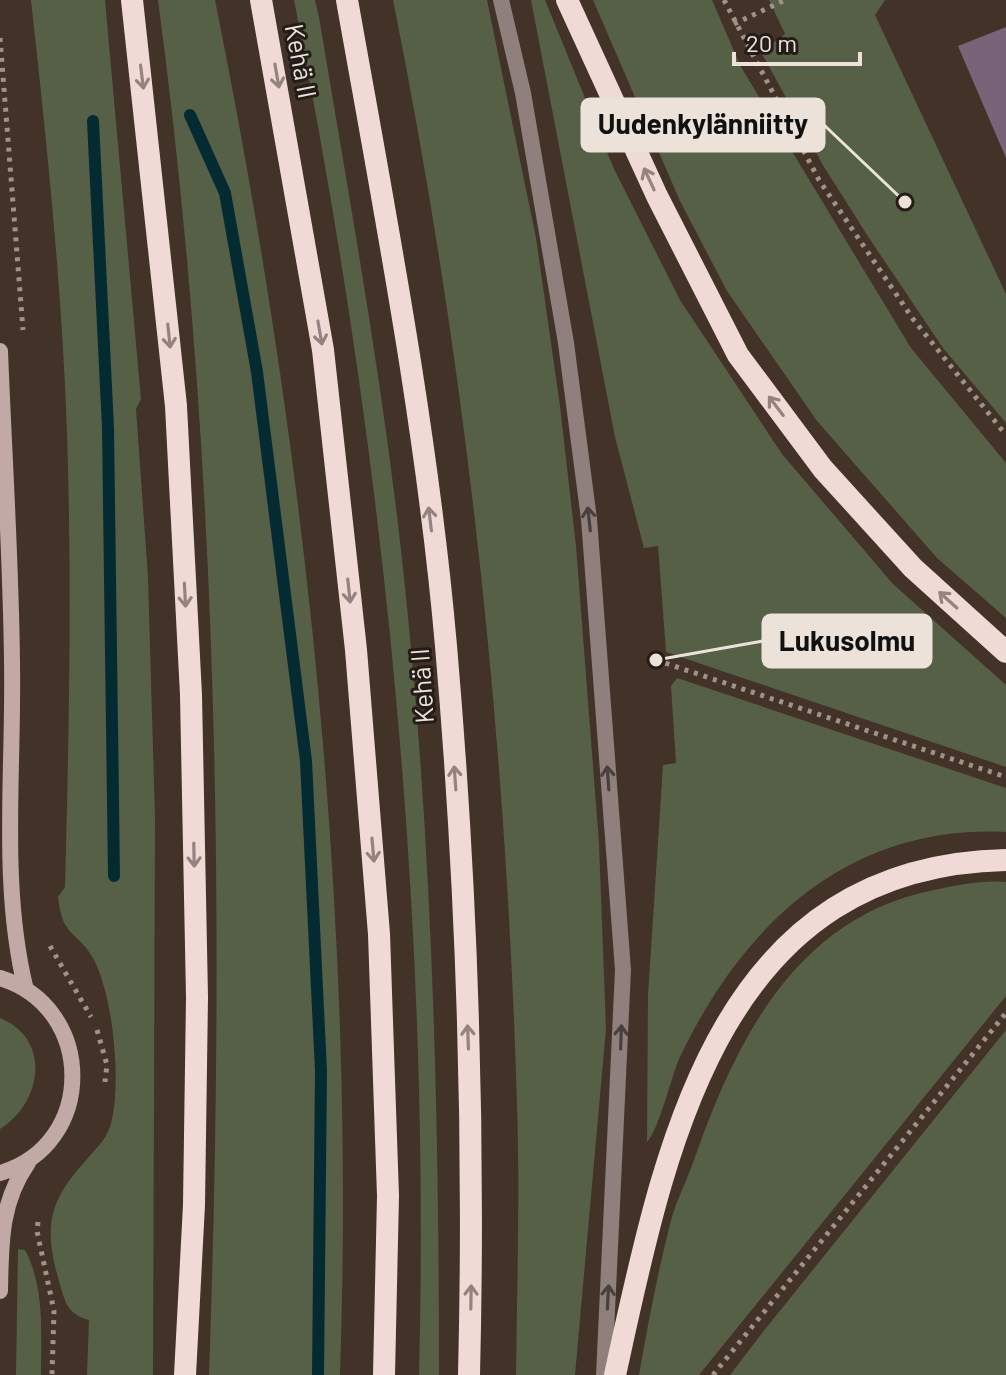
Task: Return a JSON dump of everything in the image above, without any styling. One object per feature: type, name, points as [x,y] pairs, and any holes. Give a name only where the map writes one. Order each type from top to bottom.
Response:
[{"type":"highway","points":[[132,0],[176,406],[191,695],[197,997],[194,1205],[185,1375]]},
{"type":"highway","name":"Kehä II","points":[[261,0],[323,350],[356,650],[381,965],[388,1196],[384,1375]]},
{"type":"highway","name":"Kehä II","points":[[347,0],[405,327],[446,643],[466,964],[473,1201],[469,1375]]},
{"type":"highway","points":[[567,0],[657,196],[738,355],[833,480],[913,568],[1006,652]]},
{"type":"highway","points":[[615,1375],[653,1201],[700,1077],[745,995],[807,925],[848,898],[883,881],[925,867],[965,860],[1006,860]]},
{"type":"main road","points":[[0,351],[12,664],[7,912],[14,955],[26,990]]},
{"type":"main road","points":[[0,978],[26,990],[61,1025],[75,1073],[70,1106],[64,1121],[14,1183],[5,1207],[0,1291]]},
{"type":"main road","points":[[0,1173],[31,1159]]},
{"type":"lane","points":[[501,0],[523,93],[566,343],[587,504],[623,970],[604,1375]]},
{"type":"path","points":[[724,0],[819,180],[913,319],[1006,435]]},
{"type":"path","points":[[734,24],[785,0]]},
{"type":"path","points":[[656,660],[1006,777]]},
{"type":"path","points":[[713,1375],[1006,1013]]},
{"type":"green space","points":[[31,0],[105,0],[141,399],[136,409],[148,577],[155,818],[153,1375],[87,1375],[89,1320],[71,1311],[65,1301],[51,1245],[53,1215],[64,1188],[108,1131],[116,1082],[106,993],[93,958],[63,920],[58,897],[65,887],[69,490],[58,270]]},
{"type":"green space","points":[[158,0],[215,0],[247,169],[299,512],[318,684],[340,1029],[343,1202],[340,1375],[209,1375],[216,1031],[212,686],[194,342]]},
{"type":"green space","points":[[294,0],[315,0],[319,17],[375,355],[402,559],[420,763],[432,967],[439,1375],[419,1375],[421,1202],[417,1029],[395,684],[353,340],[326,170]]},
{"type":"green space","points":[[393,0],[487,0],[536,238],[560,406],[576,546],[599,843],[606,1029],[575,1375],[516,1375],[517,1104],[512,965],[492,688],[478,549],[442,274]]},
{"type":"green space","points":[[531,0],[545,0],[614,169],[680,300],[782,454],[893,584],[1006,685],[1006,767],[666,652],[658,546],[644,548],[615,437]]},
{"type":"green space","points":[[593,0],[712,0],[741,67],[911,348],[1006,463],[1006,618],[937,558],[817,421],[727,291],[680,201]]},
{"type":"green space","points":[[769,0],[885,0],[875,15],[1006,294],[1006,423],[943,348],[824,167],[761,52],[785,34]]},
{"type":"green space","points":[[677,678],[1006,788],[1006,832],[950,834],[898,845],[850,865],[808,892],[769,925],[735,965],[706,1009],[680,1057],[656,1126],[647,1142],[648,995],[663,765],[676,763],[671,686]]},
{"type":"green space","points":[[1006,882],[1006,996],[699,1375],[639,1375],[676,1204],[731,1069],[753,1027],[779,989],[809,955],[845,926],[886,904],[952,886]]},
{"type":"green space","points":[[0,1018],[17,1028],[28,1041],[34,1055],[35,1072],[25,1104],[0,1129]]},
{"type":"green space","points":[[1006,1030],[1006,1375],[730,1375],[762,1333]]},
{"type":"green space","points":[[18,1249],[25,1250],[39,1295],[41,1375],[16,1375]]},
{"type":"building","points":[[1006,27],[1006,158],[958,46]]},
{"type":"waterway","points":[[190,115],[225,193],[257,372],[306,761],[321,1071],[318,1375]]},
{"type":"waterway","points":[[93,121],[108,428],[114,876]]},
{"type":"place","name":"Uudenkylänniitty","points":[[905,202]]},
{"type":"place","name":"Lukusolmu","points":[[656,660]]}]
